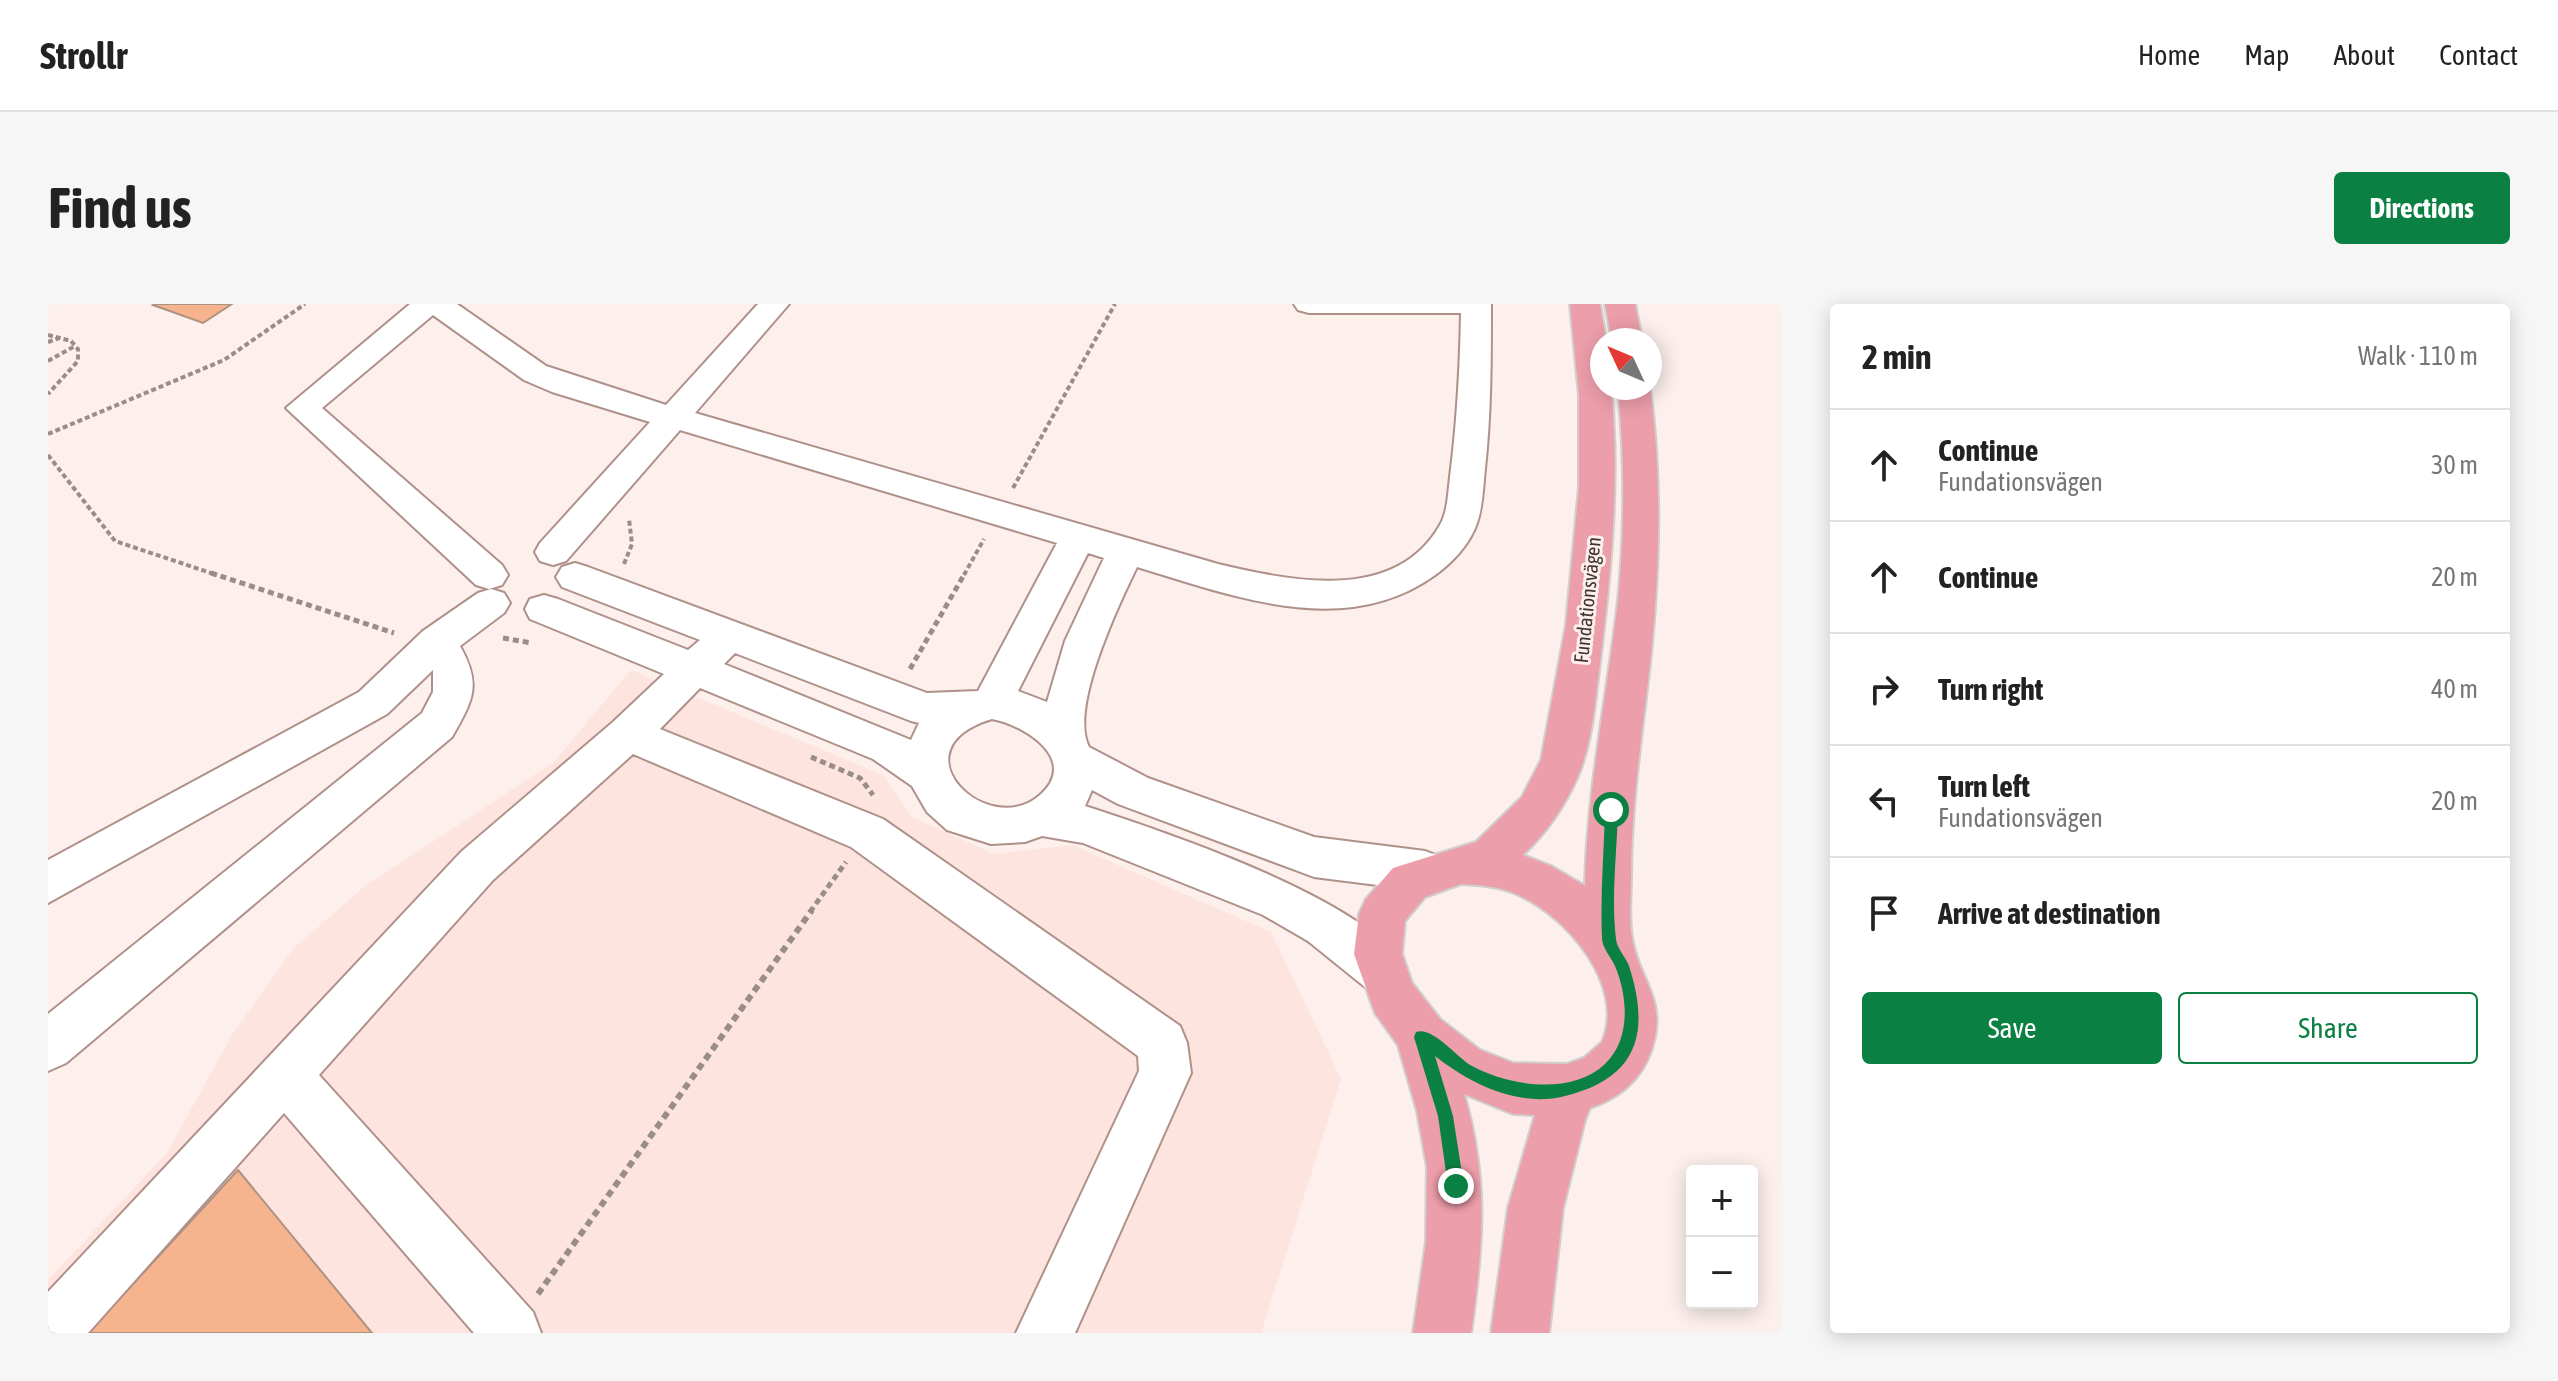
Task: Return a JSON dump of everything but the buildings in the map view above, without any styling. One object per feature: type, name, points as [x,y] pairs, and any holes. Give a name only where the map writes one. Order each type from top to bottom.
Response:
[{"type":"main road","name":"Fundationsvägen","points":[[1482,864],[1516,835],[1552,788],[1562,763],[1574,709],[1591,586],[1596,488],[1594,390],[1585,304]]},
{"type":"main road","points":[[1620,304],[1625,328]]},
{"type":"main road","points":[[1609,943],[1611,810],[1639,600],[1641,500],[1635,400]]},
{"type":"main road","points":[[1461,864],[1482,864],[1506,869],[1552,889],[1593,923],[1609,943],[1629,987],[1631,1032],[1611,1068],[1594,1081],[1548,1093],[1494,1084],[1455,1064],[1421,1037],[1390,994],[1378,949],[1385,910],[1395,894],[1425,871],[1461,864]]},
{"type":"main road","points":[[1421,1037],[1446,1116],[1456,1186],[1454,1251],[1442,1333]]},
{"type":"main road","points":[[1520,1333],[1540,1172],[1572,1089]]},
{"type":"lane","points":[[428,304],[302,408],[488,572],[518,614],[559,615],[888,747],[926,773]]},
{"type":"lane","points":[[437,304],[535,373],[673,418],[1126,551],[1249,586],[1314,597],[1370,592],[1423,568],[1449,542],[1463,510],[1475,412],[1476,304]]},
{"type":"lane","points":[[559,615],[563,598],[577,572],[673,418],[774,304]]},
{"type":"lane","points":[[1309,304],[1463,304]]},
{"type":"lane","points":[[1078,537],[978,706],[940,724],[932,735],[925,759],[926,773],[939,798],[963,817],[979,823],[1012,826],[1042,817],[1065,798],[1075,773],[1066,693],[1073,666],[1126,551]]},
{"type":"lane","points":[[48,883],[373,703],[437,642],[488,572],[527,551],[729,635],[925,709],[978,706],[1034,711],[1070,748],[1133,791],[1314,857],[1425,871]]},
{"type":"lane","points":[[49,1333],[477,866],[628,734],[697,670],[729,635]]},
{"type":"lane","points":[[48,1046],[437,725],[450,704],[456,681],[453,664],[437,642]]},
{"type":"lane","points":[[628,734],[867,833],[1162,1043],[1165,1073],[1045,1333]]},
{"type":"lane","points":[[1042,817],[1086,825],[1279,900],[1325,926],[1382,971]]},
{"type":"lane","points":[[285,1075],[511,1333]]},
{"type":"path","points":[[48,434],[224,360],[305,304]]},
{"type":"path","points":[[48,335],[75,346]]},
{"type":"path","points":[[48,342],[60,338]]},
{"type":"path","points":[[48,361],[75,346]]},
{"type":"path","points":[[48,394],[78,361],[75,346]]},
{"type":"path","points":[[48,455],[115,541],[418,641],[492,637],[549,648],[559,615]]},
{"type":"path","points":[[577,572],[624,564],[632,544],[628,529],[634,509]]},
{"type":"path","points":[[511,1333],[867,833],[878,810],[875,799],[860,778],[847,772]]},
{"type":"shaded area","points":[[631,670],[883,775],[912,817],[994,854],[1072,845],[1271,932],[1341,1079],[1261,1333],[48,1333],[48,1280],[167,1153],[232,1035],[293,949],[364,887],[554,762]]},
{"type":"route","points":[[1456,1186],[1446,1116],[1421,1037],[1467,1072],[1494,1084],[1521,1091],[1548,1093],[1594,1081],[1611,1068],[1631,1032],[1633,1010],[1629,987],[1622,965],[1609,943],[1611,810]]}]
